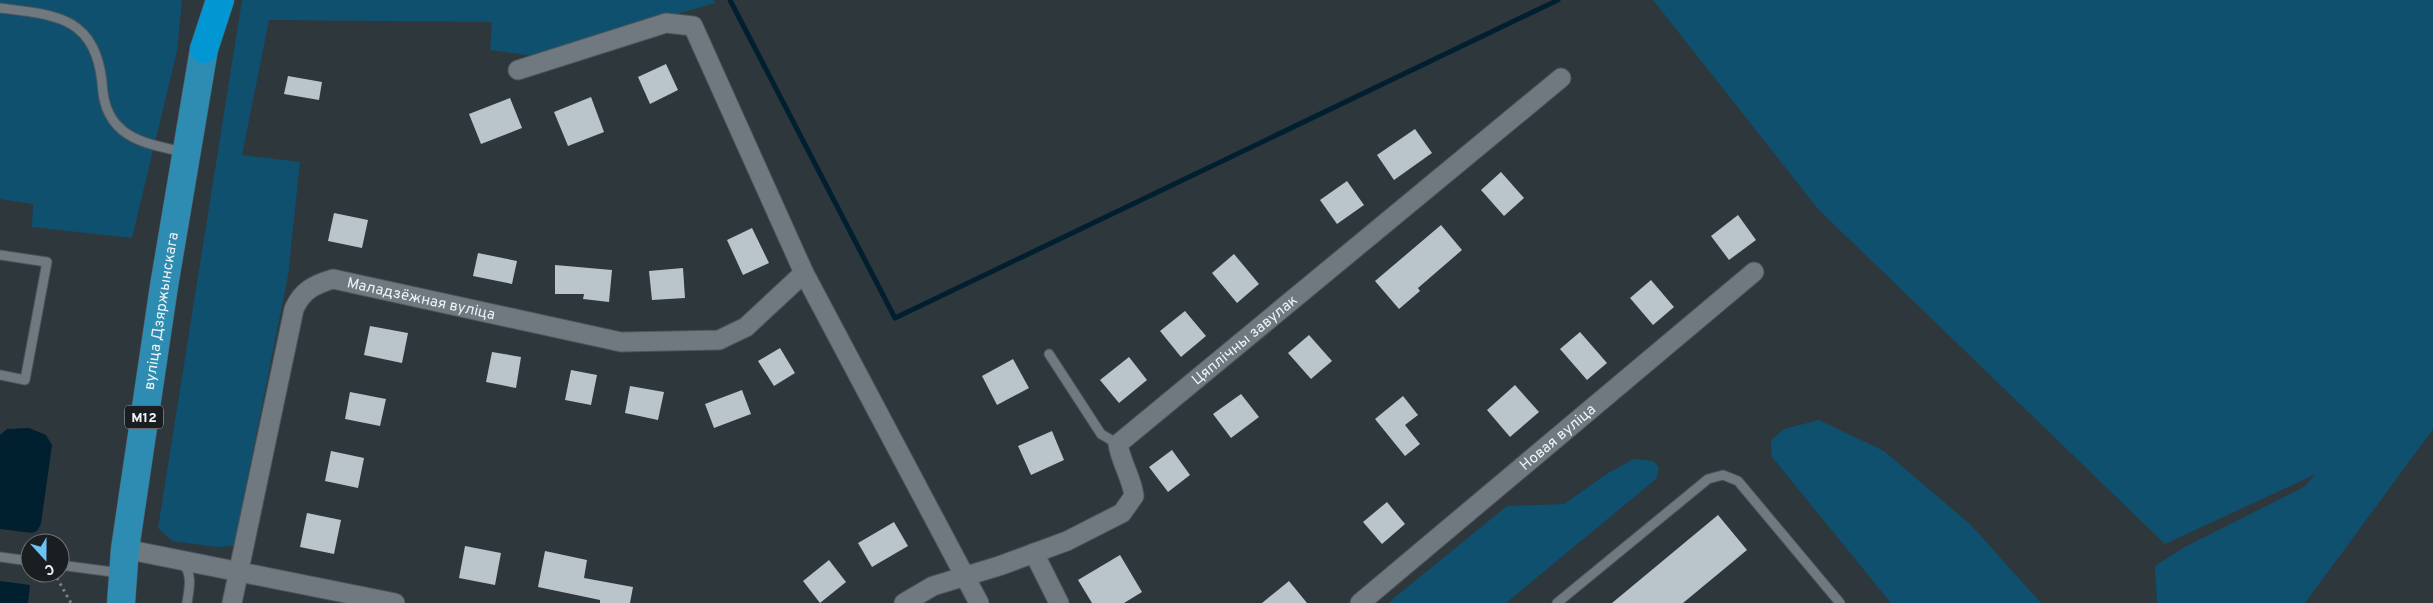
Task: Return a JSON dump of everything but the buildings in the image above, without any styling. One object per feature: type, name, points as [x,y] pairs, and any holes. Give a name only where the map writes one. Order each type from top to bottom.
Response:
[{"type":"highway","name":"М12","points":[[204,0],[204,49]]},
{"type":"highway","name":"М12","points":[[204,49],[212,0]]},
{"type":"highway","name":"М12","points":[[204,49],[220,0]]},
{"type":"main road","name":"вуліца Дзяржынскага","points":[[121,603],[124,561],[164,286],[204,49]]},
{"type":"street","points":[[518,70],[666,22],[693,26],[804,273],[979,603]]},
{"type":"street","name":"Цяплічны завулак","points":[[1118,444],[1561,78]]},
{"type":"street","name":"Новая вуліца","points":[[1360,603],[1754,272]]},
{"type":"street","name":"Маладзёжная вуліца","points":[[232,603],[294,309],[300,297],[308,288],[332,279],[621,342],[719,340],[746,327],[804,273]]},
{"type":"street","points":[[904,603],[933,586],[1067,541],[1122,513],[1134,496],[1133,487],[1120,459],[1118,444]]},
{"type":"street","points":[[1034,553],[1059,603]]},
{"type":"street","points":[[124,561],[178,559],[395,603]]},
{"type":"lane","points":[[0,8],[54,15],[78,29],[93,46],[100,65],[103,100],[109,116],[122,130],[138,140],[186,152]]},
{"type":"lane","points":[[0,255],[47,262],[25,380],[0,375]]},
{"type":"lane","points":[[1049,354],[1101,434],[1118,444]]},
{"type":"lane","points":[[1557,603],[1708,479],[1723,475],[1738,481],[1840,603]]},
{"type":"lane","points":[[0,557],[20,560]]},
{"type":"lane","points":[[178,559],[188,571],[190,584],[187,603]]},
{"type":"lane","points":[[70,564],[124,561]]},
{"type":"path","points":[[60,583],[71,603]]},
{"type":"shaded area","points":[[0,0],[182,0],[177,51],[132,238],[32,227],[33,204],[0,199]]},
{"type":"shaded area","points":[[242,0],[713,0],[715,3],[534,56],[490,50],[492,22],[269,20],[242,155],[300,162],[288,276],[234,546],[216,547],[172,541],[158,528]]},
{"type":"shaded area","points":[[1653,0],[2433,0],[2433,429],[2305,603],[2157,603],[2155,566],[2183,548],[2304,487],[2316,474],[2165,544],[1818,209]]},
{"type":"shaded area","points":[[1819,420],[1884,451],[1971,525],[2041,603],[1891,603],[1772,457],[1771,440],[1784,429]]},
{"type":"shaded area","points":[[29,428],[46,435],[52,445],[41,524],[37,531],[32,533],[0,529],[0,435],[7,429]]},
{"type":"shaded area","points":[[1634,459],[1653,461],[1659,467],[1656,479],[1506,603],[1388,603],[1507,506],[1564,504],[1608,473]]},
{"type":"shaded area","points":[[0,581],[30,585],[28,603],[0,603]]},
{"type":"waterway","points":[[730,0],[895,318],[1558,0]]}]
